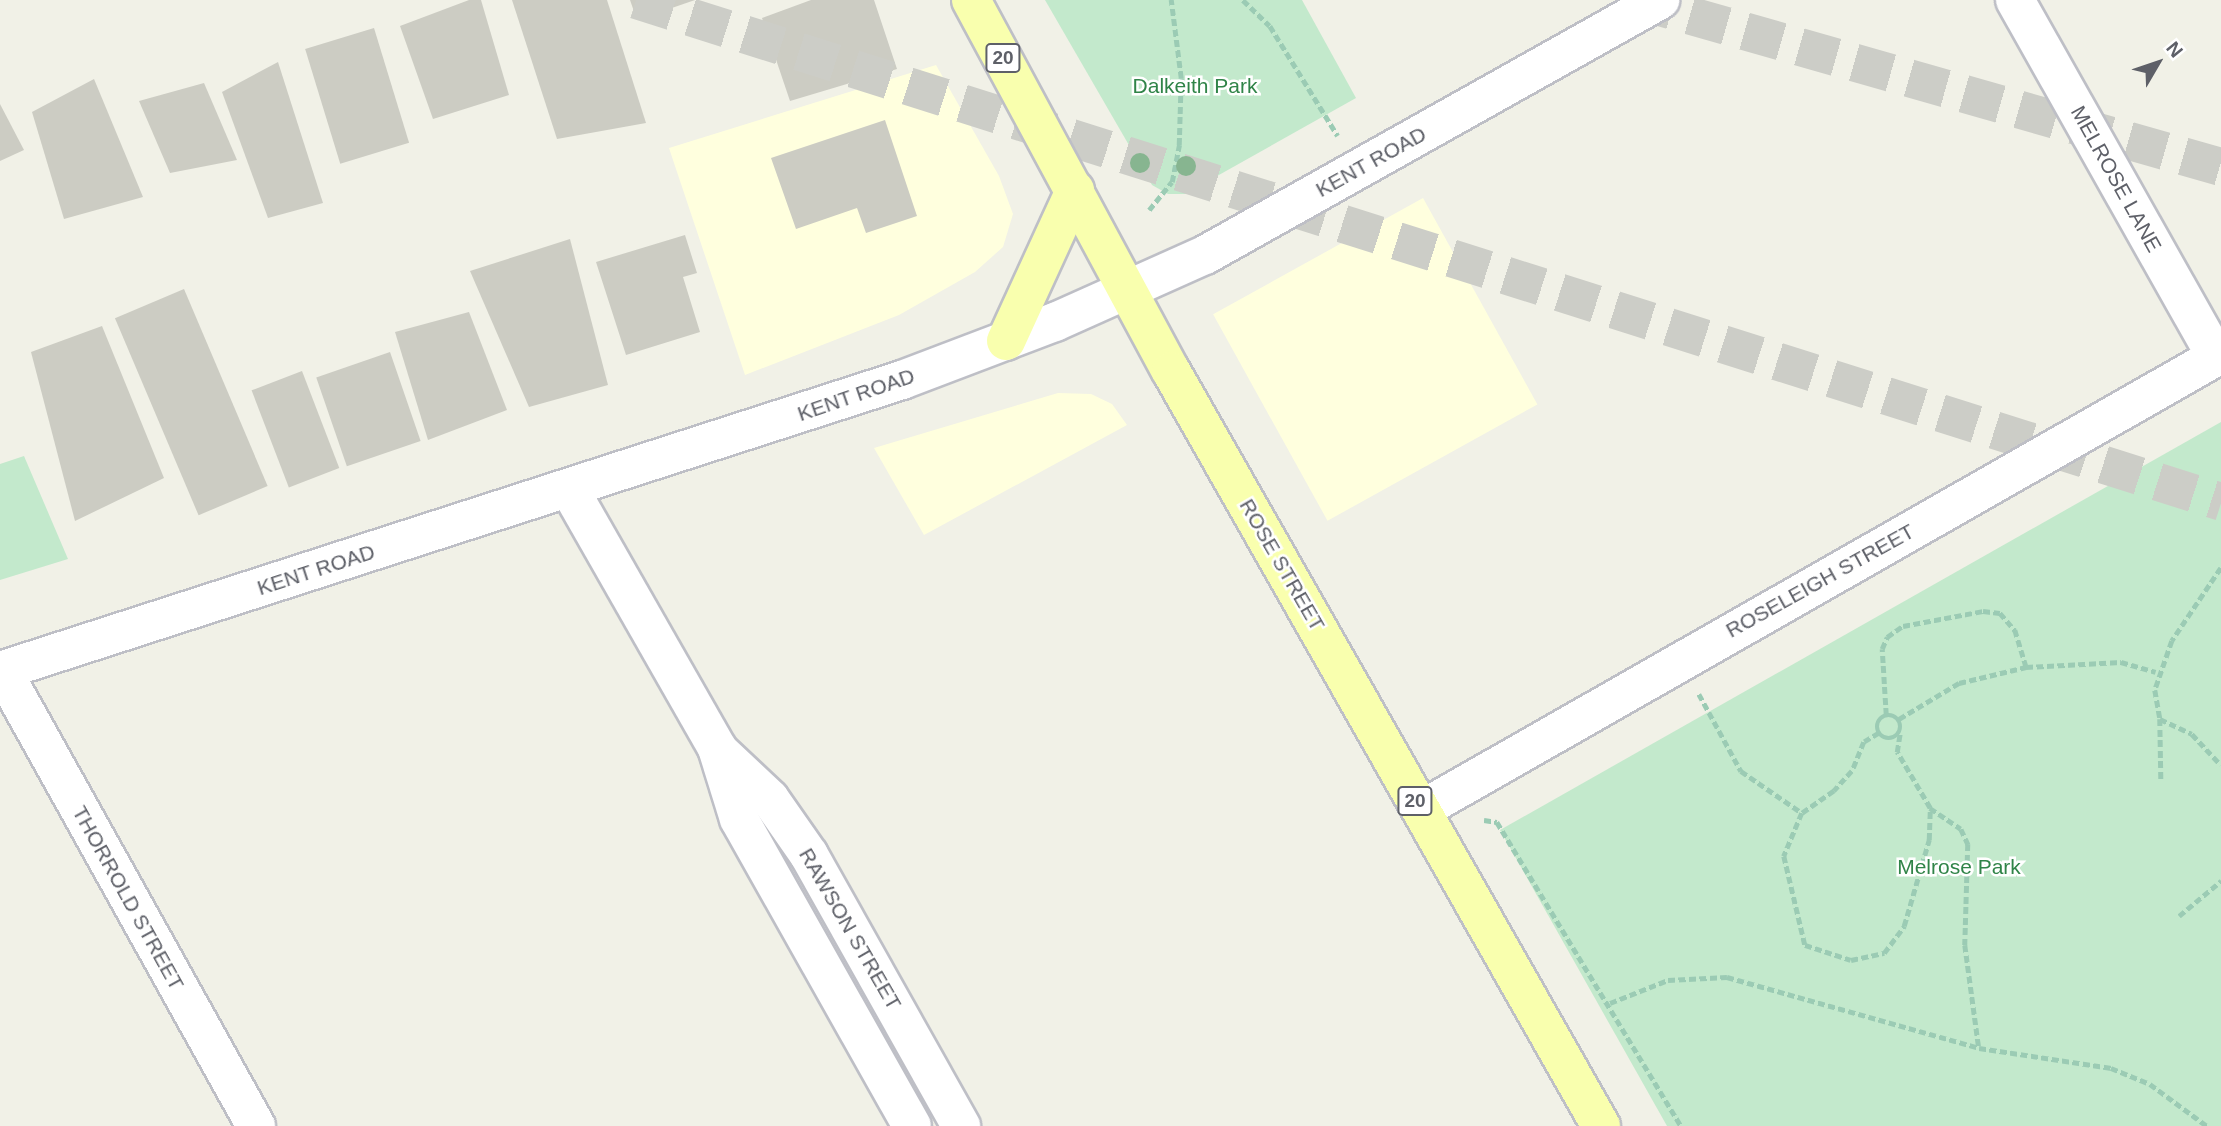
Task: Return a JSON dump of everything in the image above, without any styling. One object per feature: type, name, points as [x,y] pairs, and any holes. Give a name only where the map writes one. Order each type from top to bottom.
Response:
[{"type":"main road","name":"ROSE STREET","points":[[971,0],[1129,291],[1601,1126]]},
{"type":"main road","points":[[1006,341],[1075,190]]},
{"type":"street","name":"KENT ROAD","points":[[1,670],[570,490],[1006,341],[1129,291],[1359,170],[1660,0]]},
{"type":"street","name":"MELROSE LANE","points":[[2015,0],[2218,356]]},
{"type":"street","name":"ROSELEIGH STREET","points":[[1421,810],[1679,660],[2218,356]]},
{"type":"street","name":"RAWSON STREET","points":[[570,490],[717,748],[739,819],[912,1126]]},
{"type":"street","name":"THORROLD STREET","points":[[1,670],[256,1126]]},
{"type":"street","name":"RAWSON STREET","points":[[717,748],[770,799],[809,855],[961,1126]]},
{"type":"path","points":[[1149,210],[1172,182],[1179,145],[1181,78],[1171,0]]},
{"type":"path","points":[[1243,0],[1270,26],[1359,170]]},
{"type":"path","points":[[2161,779],[2157,672],[2221,569]]},
{"type":"path","points":[[1886,715],[1882,649],[1886,637],[1903,626],[1983,611],[2000,613],[2015,629],[2026,667]]},
{"type":"path","points":[[1679,660],[1741,771],[1802,813]]},
{"type":"path","points":[[1886,715],[1899,719],[1959,683],[2026,667],[2121,662],[2157,672]]},
{"type":"path","points":[[1879,733],[1878,722],[1886,715]]},
{"type":"path","points":[[1879,733],[1864,742],[1852,771],[1834,791],[1802,813],[1784,856],[1805,945],[1851,960],[1884,953],[1904,926],[1929,840],[1930,808],[1923,789],[1897,752],[1899,719]]},
{"type":"path","points":[[2160,719],[2192,734],[2221,765]]},
{"type":"path","points":[[1879,733],[1887,738],[1900,733]]},
{"type":"path","points":[[1930,808],[1961,830],[1969,844],[1965,945],[1979,1048]]},
{"type":"path","points":[[1421,810],[1497,822],[1610,1003],[1681,1126]]},
{"type":"path","points":[[2179,916],[2221,881]]},
{"type":"path","points":[[1610,1003],[1668,980],[1727,977],[1979,1048],[2111,1068],[2150,1084],[2207,1126]]},
{"type":"shaded area","points":[[936,65],[999,176],[1013,214],[1003,247],[975,272],[899,315],[745,375],[669,148]]},
{"type":"shaded area","points":[[1423,198],[1537,404],[1328,521],[1213,314]]},
{"type":"shaded area","points":[[1058,393],[1091,394],[1112,404],[1127,425],[924,535],[874,448]]},
{"type":"green space","name":"Dalkeith Park","points":[[1045,0],[1302,0],[1356,98],[1185,194],[1168,194],[1152,185]]},
{"type":"green space","name":"Melrose Park","points":[[2221,422],[2221,1126],[1667,1126],[1500,830]]},
{"type":"green space","points":[[24,456],[68,559],[0,580],[0,464]]},
{"type":"building","points":[[469,0],[481,0],[509,95],[433,119],[400,26]]},
{"type":"building","points":[[512,0],[607,0],[646,123],[557,139]]},
{"type":"building","points":[[630,0],[695,0],[637,20]]},
{"type":"building","points":[[811,0],[874,0],[897,69],[790,101],[762,18]]},
{"type":"building","points":[[374,28],[409,143],[340,164],[305,49]]},
{"type":"building","points":[[278,62],[323,203],[268,218],[222,92]]},
{"type":"building","points":[[94,79],[143,197],[64,219],[32,112]]},
{"type":"building","points":[[204,83],[237,160],[170,173],[139,101]]},
{"type":"building","points":[[0,104],[24,150],[0,161]]},
{"type":"building","points":[[885,120],[917,216],[866,233],[857,208],[796,229],[771,158]]},
{"type":"building","points":[[685,235],[697,273],[683,277],[700,332],[626,355],[596,262]]},
{"type":"building","points":[[570,239],[608,385],[529,407],[470,271]]},
{"type":"building","points":[[184,289],[268,486],[199,515],[115,318]]},
{"type":"building","points":[[469,312],[507,410],[428,440],[395,332]]},
{"type":"building","points":[[102,326],[164,478],[75,521],[31,352]]},
{"type":"building","points":[[390,352],[421,441],[347,466],[316,377]]},
{"type":"building","points":[[302,371],[339,468],[289,487],[252,390]]},
{"type":"tunnel","points":[[636,0],[2221,502]]},
{"type":"tunnel","points":[[1635,0],[2221,167]]}]
